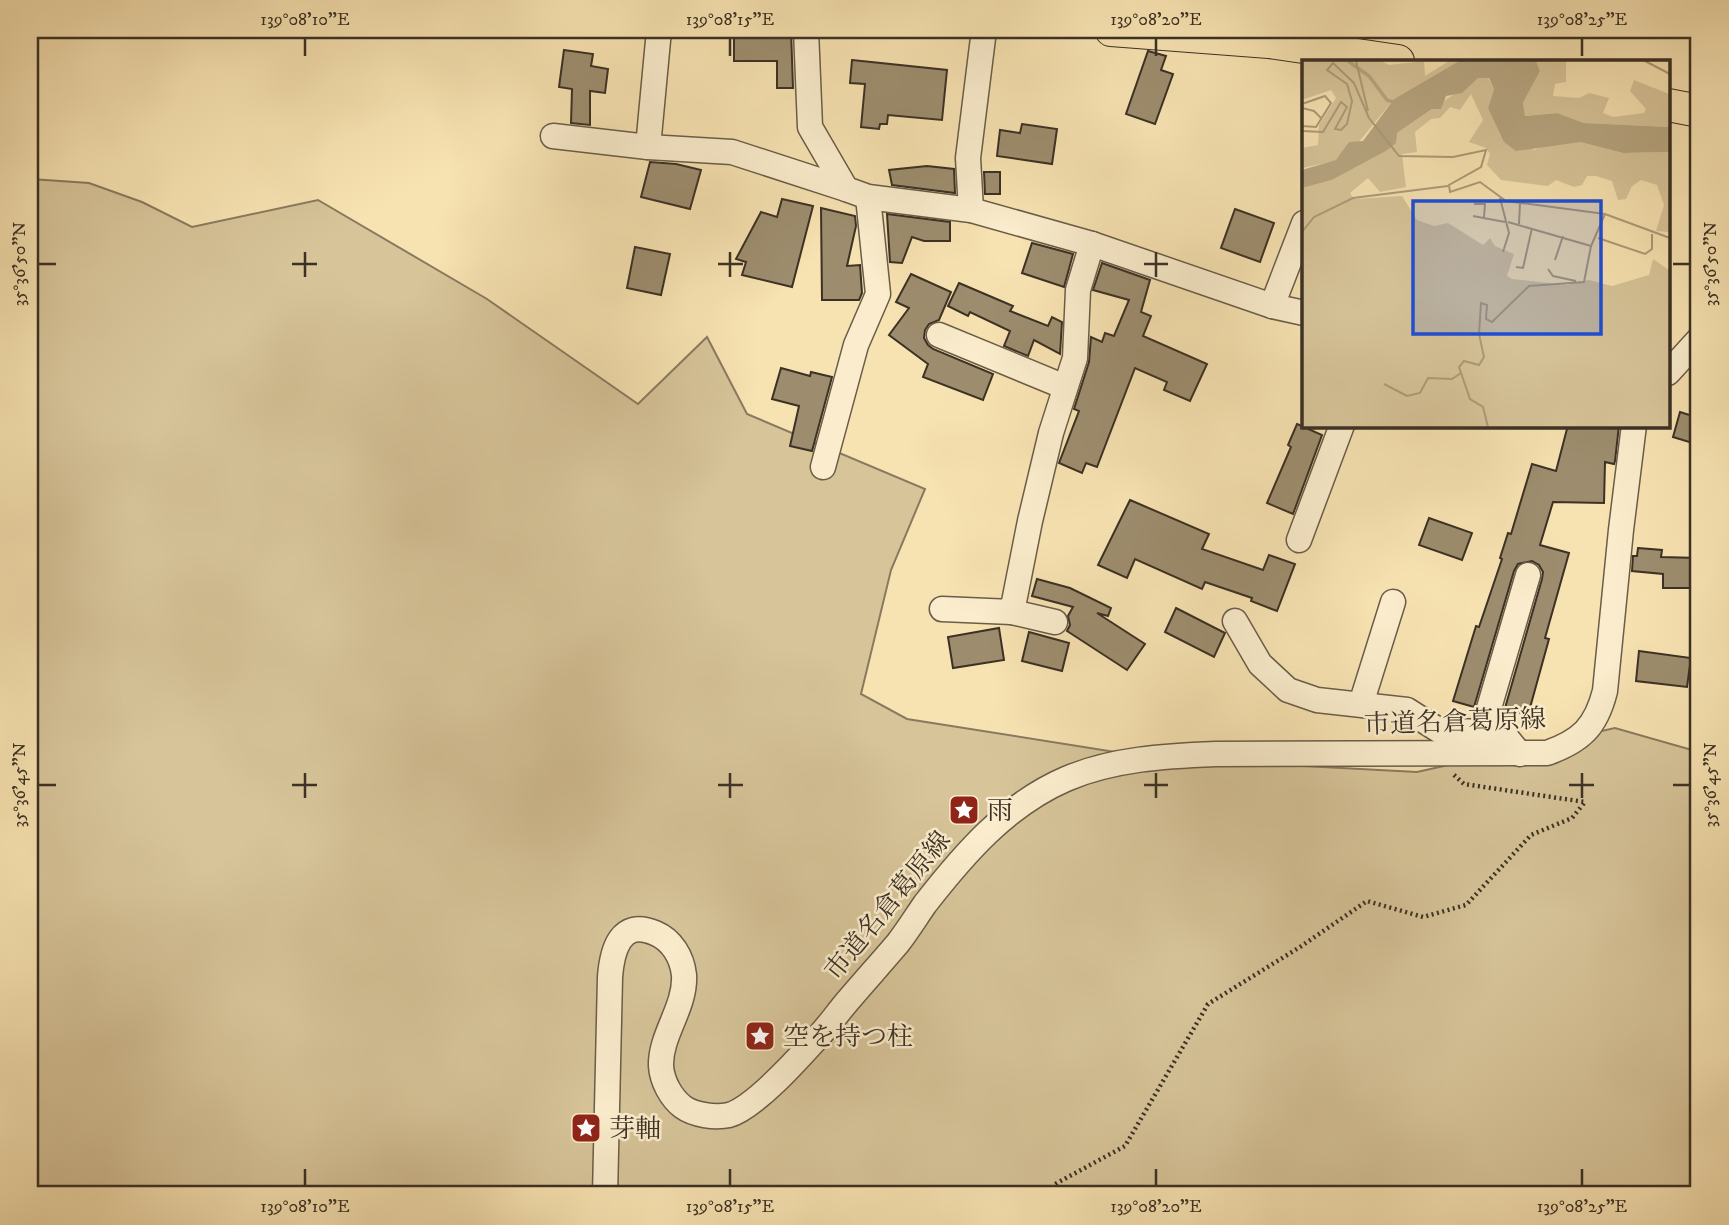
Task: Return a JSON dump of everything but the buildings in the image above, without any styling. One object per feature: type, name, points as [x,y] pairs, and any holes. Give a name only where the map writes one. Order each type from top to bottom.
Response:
[{"type":"main road","points":[[1111,30],[1270,36],[1393,60]]},
{"type":"main road","points":[[1670,105],[1699,111]]},
{"type":"street","points":[[649,147],[659,30]]},
{"type":"street","points":[[806,30],[810,127],[857,193],[878,293],[856,345],[823,467]]},
{"type":"street","points":[[971,210],[968,158],[984,30]]},
{"type":"street","points":[[553,135],[649,147],[732,152],[857,193],[971,210],[1092,244],[1272,306],[1302,313]]},
{"type":"street","points":[[1272,306],[1302,228]]},
{"type":"street","points":[[1012,612],[1051,433],[1075,358],[1078,290],[1092,244]]},
{"type":"street","points":[[939,335],[1065,387]]},
{"type":"street","points":[[1670,371],[1699,339]]},
{"type":"street","points":[[1299,540],[1341,427]]},
{"type":"street","name":"市道名倉葛原線","points":[[605,1195],[612,953],[618,941],[627,933],[649,931],[663,937],[681,960],[683,992],[662,1054],[664,1082],[681,1106],[695,1113],[727,1115],[743,1109],[816,1039],[898,942],[962,858],[1020,803],[1042,790],[1092,770],[1169,756],[1547,753],[1568,745],[1585,733],[1601,708],[1605,691],[1634,427]]},
{"type":"street","points":[[1482,732],[1528,575]]},
{"type":"street","points":[[1361,704],[1393,602]]},
{"type":"street","points":[[942,610],[1012,612],[1055,622]]},
{"type":"street","points":[[1235,621],[1260,664],[1288,690],[1317,699],[1407,710],[1440,731],[1502,732],[1520,754]]},
{"type":"path","points":[[1043,1195],[1057,1182],[1125,1146],[1208,1004],[1300,947],[1367,901],[1423,917],[1466,905],[1531,835],[1572,818],[1585,802],[1464,784],[1430,754]]},
{"type":"shaded area","points":[[30,177],[89,183],[142,202],[192,227],[318,200],[487,299],[638,404],[707,337],[747,414],[925,489],[891,570],[861,694],[907,719],[1153,758],[1417,772],[1615,728],[1699,752],[1699,1195],[30,1195]]},
{"type":"place","name":"雨","points":[[964,810]]},
{"type":"place","name":"空を持つ柱","points":[[760,1036]]},
{"type":"place","name":"芽軸","points":[[586,1128]]}]
